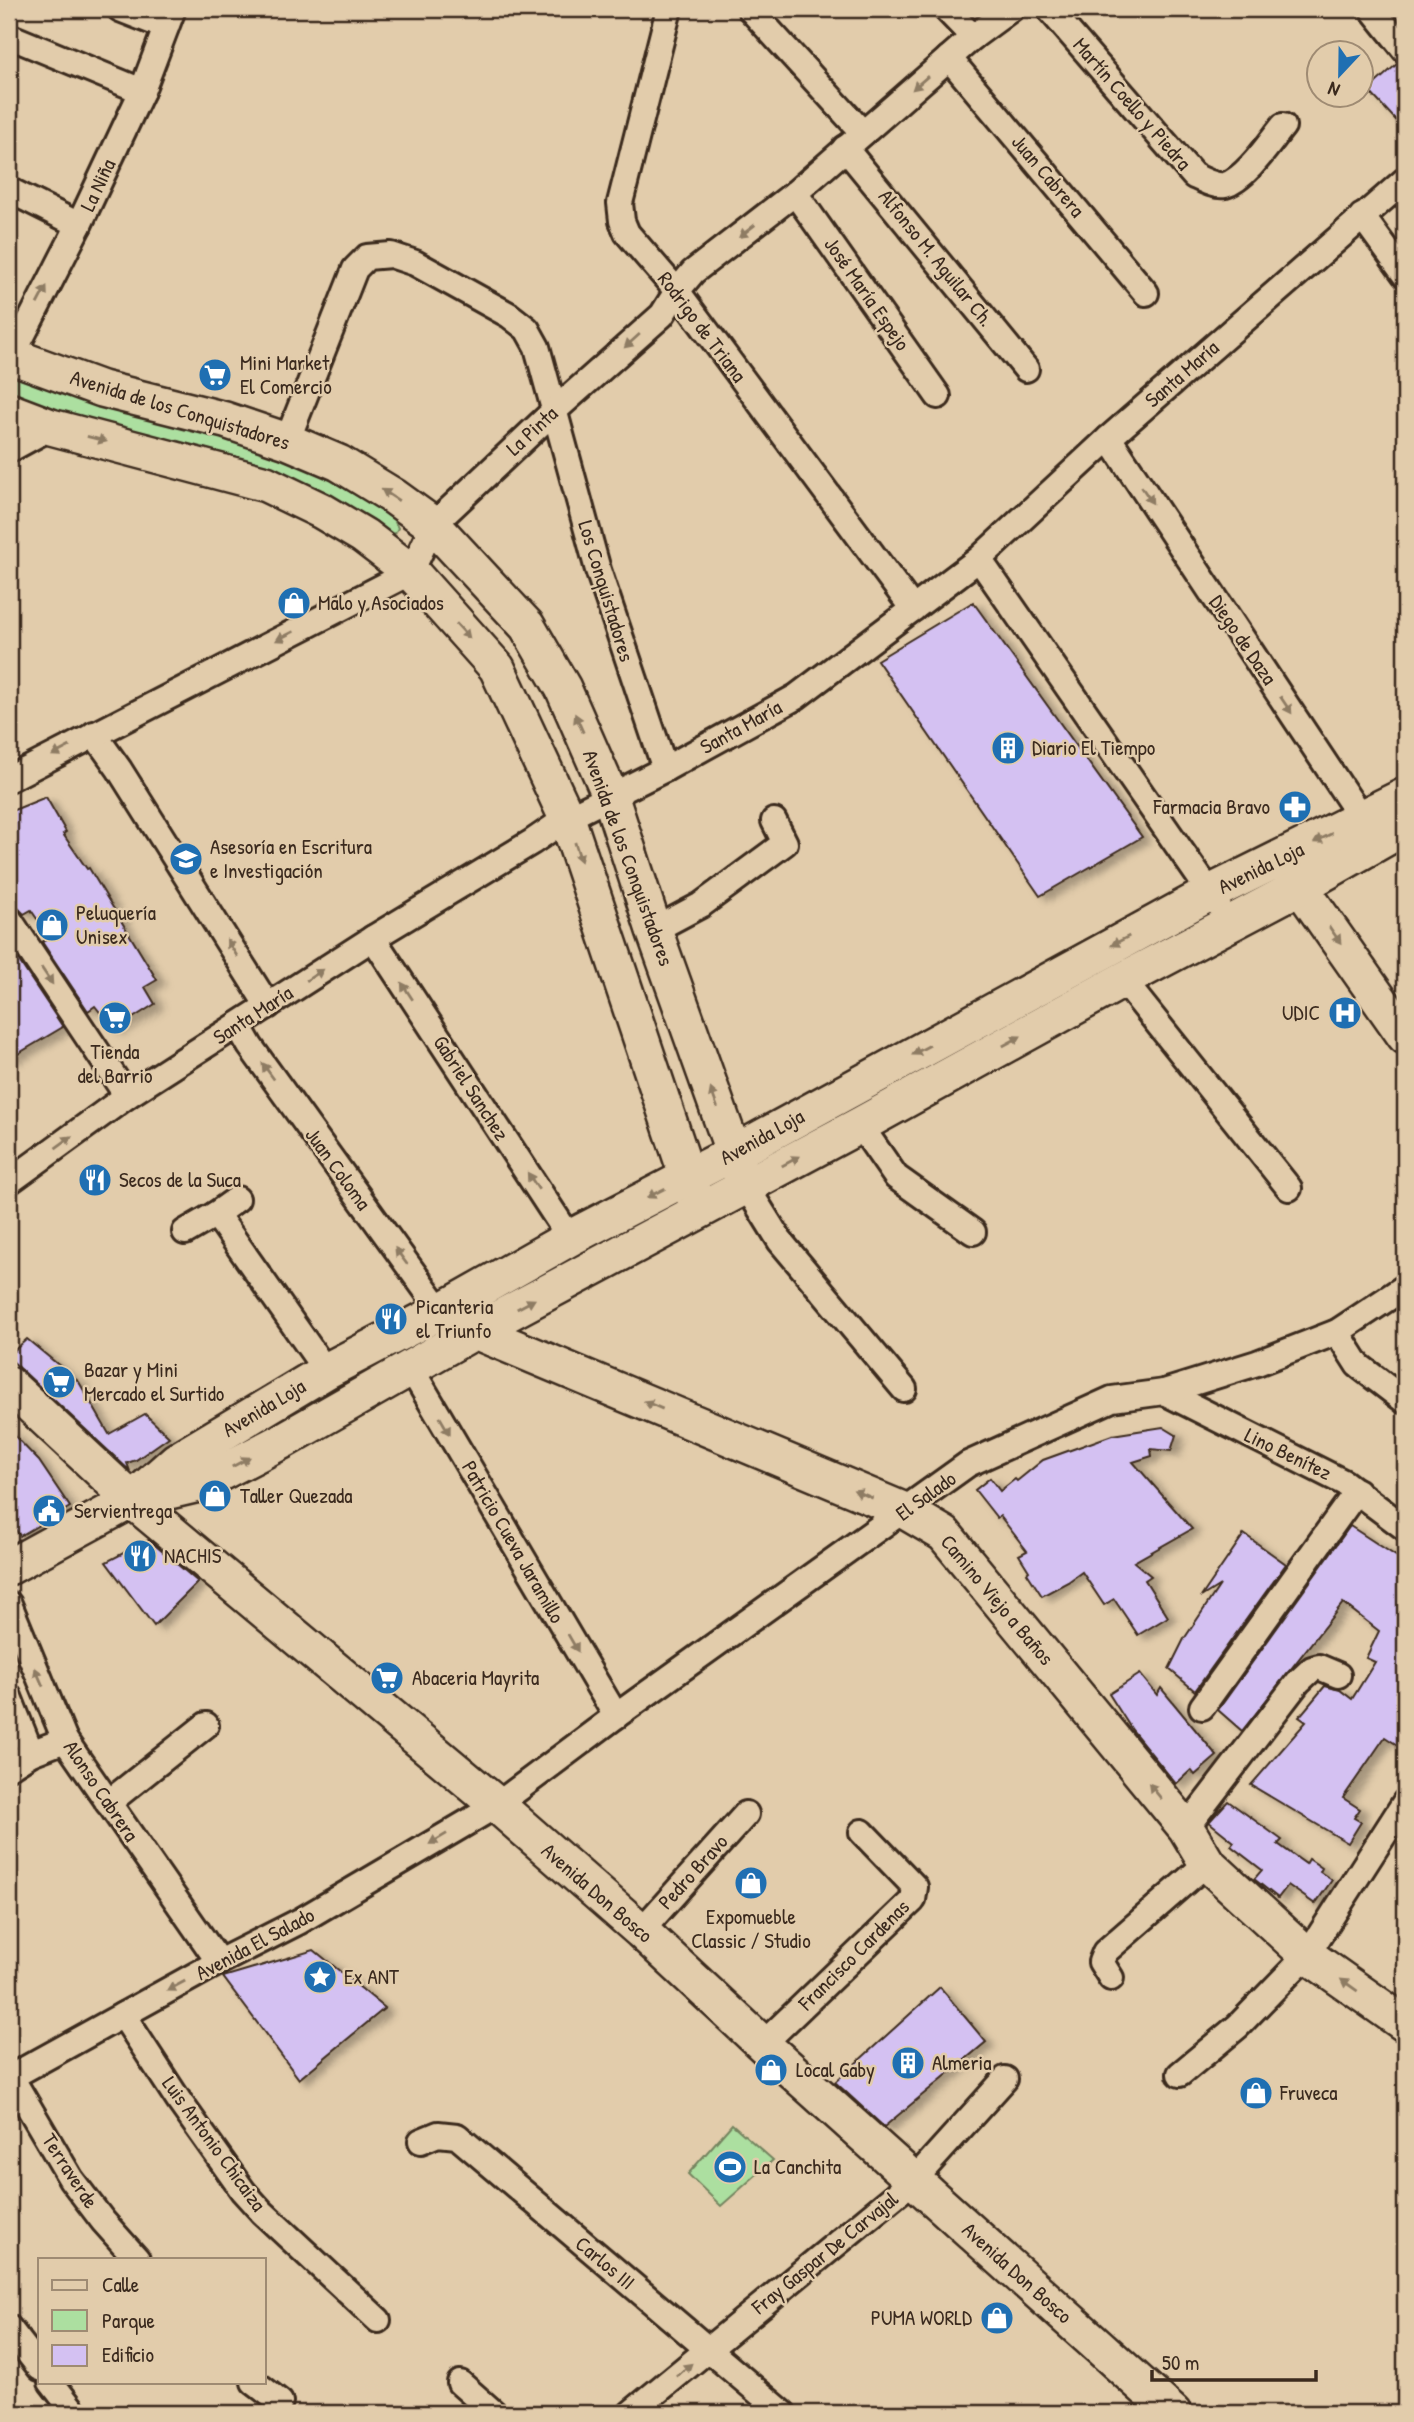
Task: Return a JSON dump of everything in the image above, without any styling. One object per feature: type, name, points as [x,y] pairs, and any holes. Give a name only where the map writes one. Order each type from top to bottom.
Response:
[{"type":"main road","name":"Avenida de los Conquistadores","points":[[10,356],[102,389],[225,420],[287,441],[339,463],[393,496],[433,525],[527,626],[563,688],[610,795],[654,930],[746,1186]]},
{"type":"main road","name":"Avenida de los Conquistadores","points":[[9,411],[51,427],[266,484],[322,511],[364,536],[411,572],[497,668],[567,818],[699,1211]]},
{"type":"main road","name":"Avenida Loja","points":[[9,1567],[132,1500],[176,1461],[326,1371],[441,1311],[570,1238],[734,1153],[1210,893],[1290,873],[1381,830],[1405,796]]},
{"type":"main road","name":"Avenida Loja","points":[[132,1500],[199,1484],[284,1440],[475,1331],[1231,922],[1290,873]]},
{"type":"main road","points":[[1290,873],[1405,1036]]},
{"type":"main road","name":"Camino Viejo a Baños","points":[[441,1311],[475,1331],[905,1511],[944,1534],[1186,1828],[1207,1863],[1307,1955],[1405,2024]]},
{"type":"main road","name":"Avenida Don Bosco","points":[[9,1385],[132,1500],[497,1805],[641,1931],[762,2044],[1173,2413]]},
{"type":"street","points":[[120,9],[170,18]]},
{"type":"street","name":"Rodrigo de Triana","points":[[669,9],[620,203],[622,221],[627,233],[677,291],[914,609]]},
{"type":"street","name":"Alfonso M. Aguilar Ch.","points":[[750,9],[854,141],[1026,369]]},
{"type":"street","points":[[946,9],[973,37]]},
{"type":"street","name":"La Pinta","points":[[411,572],[433,525],[554,411],[662,315],[693,272],[795,193],[973,37],[1011,9]]},
{"type":"street","name":"Martín Coello y Piedra","points":[[1049,9],[1194,176],[1213,184],[1225,185],[1240,177],[1283,126]]},
{"type":"street","points":[[1372,9],[1405,50]]},
{"type":"street","name":"La Niña","points":[[10,356],[79,225],[142,91],[170,18]]},
{"type":"street","points":[[9,37],[142,91]]},
{"type":"street","name":"Juan Cabrera","points":[[949,58],[1146,293]]},
{"type":"street","name":"Santa María","points":[[9,1182],[127,1096],[373,938],[567,818],[665,769],[796,697],[979,559],[1109,438],[1405,180]]},
{"type":"street","points":[[9,190],[79,225]]},
{"type":"street","name":"José María Espejo","points":[[795,193],[939,396]]},
{"type":"street","points":[[1362,216],[1405,275]]},
{"type":"street","name":"Los Conquistadores","points":[[287,441],[355,269],[367,257],[391,255],[415,262],[509,315],[527,329],[537,346],[598,570],[665,769]]},
{"type":"street","points":[[9,450],[51,427]]},
{"type":"street","name":"Diego de Daza","points":[[1109,438],[1381,830]]},
{"type":"street","points":[[979,559],[1231,922]]},
{"type":"street","points":[[9,779],[411,572]]},
{"type":"street","points":[[94,733],[268,1006]]},
{"type":"street","points":[[654,930],[701,905],[785,843],[774,821]]},
{"type":"street","points":[[9,919],[127,1096]]},
{"type":"street","name":"Gabriel Sanchez","points":[[373,938],[570,1238]]},
{"type":"street","points":[[1123,980],[1289,1188]]},
{"type":"street","name":"Juan Coloma","points":[[238,1025],[250,1046],[441,1311]]},
{"type":"street","points":[[860,1125],[896,1177],[974,1233]]},
{"type":"street","points":[[746,1186],[780,1241],[904,1389]]},
{"type":"street","points":[[185,1232],[237,1199]]},
{"type":"street","points":[[216,1214],[326,1371]]},
{"type":"street","name":"El Salado","points":[[497,1805],[616,1716],[968,1464],[1112,1399],[1164,1392],[1257,1363],[1337,1332],[1405,1287]]},
{"type":"street","points":[[1337,1332],[1358,1365],[1405,1401]]},
{"type":"street","name":"Patricio Cueva Jaramillo","points":[[410,1367],[616,1716]]},
{"type":"street","name":"Lino Benítez","points":[[1164,1392],[1334,1477],[1401,1523]]},
{"type":"street","points":[[1202,1707],[1357,1491]]},
{"type":"street","name":"Alonso Cabrera","points":[[9,1604],[65,1740],[219,1962]]},
{"type":"street","points":[[1186,1828],[1298,1682],[1312,1669],[1320,1667],[1338,1675]]},
{"type":"street","name":"Alonso Cabrera","points":[[9,1697],[31,1753]]},
{"type":"street","points":[[108,1803],[206,1725]]},
{"type":"street","points":[[9,1767],[31,1753],[65,1740]]},
{"type":"street","name":"Avenida El Salado","points":[[10,2077],[219,1962],[300,1921],[497,1805]]},
{"type":"street","points":[[1180,2074],[1238,2026],[1307,1955],[1403,1810]]},
{"type":"street","name":"Pedro Bravo","points":[[641,1931],[746,1814]]},
{"type":"street","name":"Francisco Cardenas","points":[[762,2044],[913,1900],[915,1887],[862,1832]]},
{"type":"street","points":[[1111,1978],[1101,1962],[1105,1952],[1207,1863]]},
{"type":"street","name":"Luis Antonio Chicaiza","points":[[123,2015],[178,2101],[243,2191],[378,2320]]},
{"type":"street","name":"Terraverde","points":[[10,2077],[71,2179],[136,2258]]},
{"type":"street","name":"Fray Gaspar De Carvajal","points":[[631,2413],[914,2180],[1005,2079]]},
{"type":"street","name":"Carlos III","points":[[421,2141],[438,2134],[457,2136],[783,2413]]},
{"type":"street","points":[[9,2328],[38,2365]]},
{"type":"street","points":[[460,2383],[494,2413]]},
{"type":"street","points":[[53,2384],[75,2413]]},
{"type":"street","points":[[257,2384],[280,2402]]},
{"type":"green space","points":[[9,374],[64,395],[260,450],[316,472],[392,516],[398,528],[393,537],[9,395]]},
{"type":"green space","name":"La Canchita","points":[[732,2124],[773,2160],[721,2206],[688,2174]]},
{"type":"building","points":[[1398,63],[1405,65],[1405,130],[1376,99],[1376,83]]},
{"type":"building","name":"Diario El Tiempo","points":[[973,602],[1142,837],[1040,896],[877,660]]},
{"type":"building","points":[[46,797],[66,832],[63,834],[87,869],[89,868],[157,980],[145,987],[155,1004],[114,1030],[95,1006],[88,1011],[42,942],[50,938],[31,910],[24,914],[16,906],[9,904],[9,812]]},
{"type":"building","points":[[17,958],[63,1027],[9,1059],[9,962]]},
{"type":"building","points":[[27,1339],[79,1382],[109,1434],[145,1414],[169,1437],[136,1460],[127,1463],[130,1471],[9,1358]]},
{"type":"building","points":[[1163,1427],[1176,1435],[1171,1451],[1151,1449],[1152,1456],[1133,1462],[1192,1529],[1134,1562],[1151,1576],[1145,1580],[1168,1617],[1138,1635],[1114,1599],[1104,1605],[1082,1572],[1042,1596],[1019,1555],[1027,1551],[1000,1516],[997,1518],[975,1490],[990,1478],[1000,1491],[1043,1460],[1112,1435]]},
{"type":"building","points":[[9,1430],[39,1461],[70,1507],[20,1536],[9,1520]]},
{"type":"building","points":[[1350,1526],[1405,1562],[1405,1750],[1385,1737],[1343,1798],[1360,1809],[1354,1818],[1361,1822],[1348,1843],[1251,1785],[1306,1722],[1299,1717],[1325,1686],[1340,1690],[1352,1699],[1375,1662],[1366,1658],[1379,1631],[1343,1603],[1242,1731],[1218,1710]]},
{"type":"building","points":[[1244,1534],[1286,1564],[1195,1691],[1169,1669],[1184,1639],[1220,1585],[1201,1597]]},
{"type":"building","points":[[149,1540],[198,1582],[154,1626],[106,1562]]},
{"type":"building","points":[[1140,1674],[1157,1695],[1161,1688],[1217,1756],[1195,1775],[1191,1770],[1176,1784],[1132,1730],[1109,1694]]},
{"type":"building","points":[[1228,1801],[1282,1840],[1278,1844],[1306,1864],[1309,1859],[1322,1868],[1320,1872],[1332,1880],[1315,1904],[1288,1885],[1278,1898],[1254,1879],[1262,1870],[1231,1846],[1234,1842],[1209,1822]]},
{"type":"building","points":[[314,1950],[385,2008],[299,2079],[223,1977]]},
{"type":"building","name":"Almeria","points":[[940,1987],[986,2042],[884,2127],[835,2082]]},
{"type":"place","name":"Mini Market El Comercio","points":[[215,375]]},
{"type":"place","name":"Malo y Asociados","points":[[294,603]]},
{"type":"place","name":"Diario El Tiempo","points":[[1008,748]]},
{"type":"place","name":"Farmacia Bravo","points":[[1295,807]]},
{"type":"place","name":"Asesoría en Escritura e Investigación","points":[[186,859]]},
{"type":"place","name":"Peluquería Unisex","points":[[52,925]]},
{"type":"place","name":"UDIC","points":[[1345,1013]]},
{"type":"place","name":"Tienda del Barrio","points":[[115,1018]]},
{"type":"place","name":"Secos de la Suca","points":[[95,1180]]},
{"type":"place","name":"Picanteria el Triunfo","points":[[391,1319]]},
{"type":"place","name":"Bazar y Mini Mercado el Surtido","points":[[59,1382]]},
{"type":"place","name":"Taller Quezada","points":[[215,1496]]},
{"type":"place","name":"Servientrega","points":[[49,1511]]},
{"type":"place","name":"NACHIS","points":[[140,1556]]},
{"type":"place","name":"Abaceria Mayrita","points":[[387,1678]]},
{"type":"place","name":"Expomueble Classic / Studio","points":[[751,1883]]},
{"type":"place","name":"Ex ANT","points":[[320,1977]]},
{"type":"place","name":"Almeria","points":[[908,2063]]},
{"type":"place","name":"Local Gaby","points":[[771,2070]]},
{"type":"place","name":"Fruveca","points":[[1256,2093]]},
{"type":"place","name":"La Canchita","points":[[730,2167]]},
{"type":"place","name":"PUMA WORLD","points":[[997,2318]]}]
